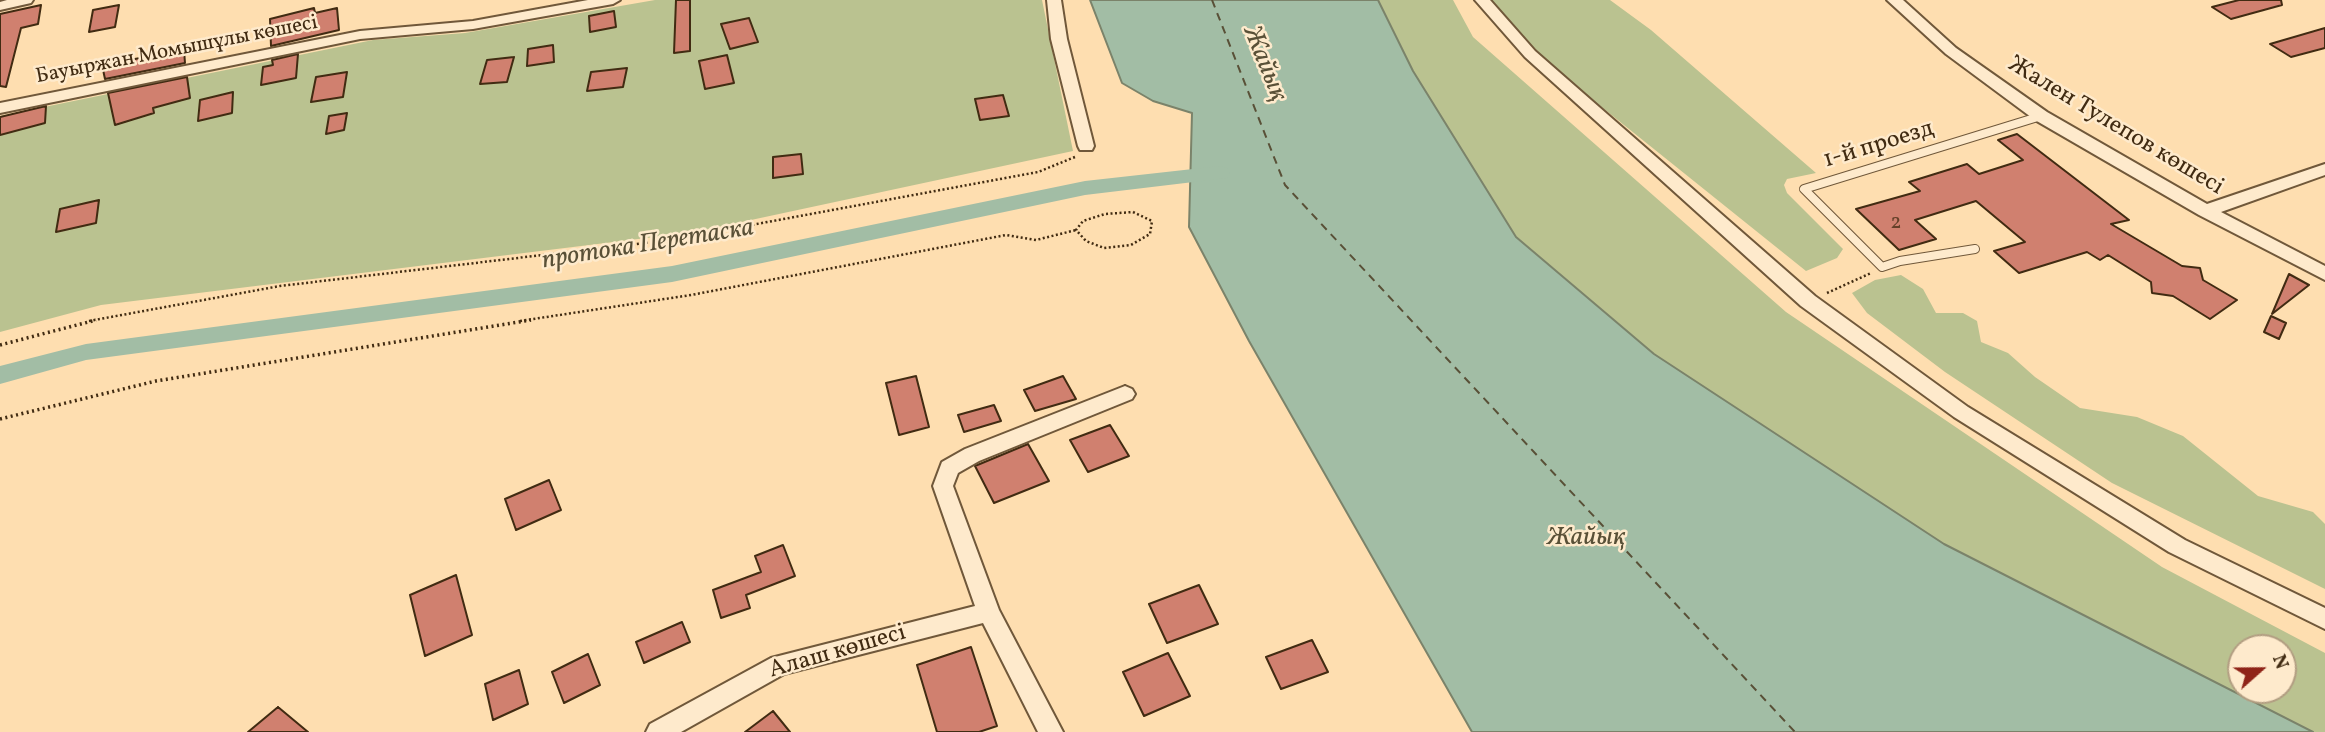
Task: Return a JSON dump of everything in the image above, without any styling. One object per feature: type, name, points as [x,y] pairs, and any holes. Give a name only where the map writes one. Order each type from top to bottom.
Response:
[{"type":"street","points":[[0,6],[26,0]]},
{"type":"street","name":"Бауыржан Момышұлы көшесі","points":[[0,108],[360,35],[473,25],[613,0]]},
{"type":"street","points":[[1054,0],[1059,39],[1086,146]]},
{"type":"street","points":[[1482,0],[1530,54],[1808,302],[1961,412],[2177,546],[2325,619]]},
{"type":"street","name":"Жален Тулепов көшесі","points":[[1894,0],[1951,51],[2041,116],[2205,211],[2325,274]]},
{"type":"street","points":[[2205,211],[2325,169]]},
{"type":"street","points":[[1051,732],[989,612],[943,486],[949,468],[972,455],[1125,394]]},
{"type":"street","name":"Алаш көшесі","points":[[658,732],[779,665],[989,612]]},
{"type":"lane","name":"1-й проезд","points":[[1882,267],[1804,188],[2041,116]]},
{"type":"lane","points":[[1882,267],[1900,261],[1975,249]]},
{"type":"path","points":[[0,345],[98,319],[280,286],[684,237],[1038,172],[1075,157],[1086,146]]},
{"type":"path","points":[[0,419],[156,381],[691,295],[1006,235],[1036,240],[1076,230],[1083,221],[1105,214],[1133,212],[1152,221],[1150,234],[1131,245],[1104,248],[1086,241],[1076,230]]},
{"type":"path","points":[[1808,302],[1882,267]]},
{"type":"shaded area","points":[[655,0],[1042,0],[1073,151],[695,232],[101,305],[0,332],[0,116],[373,40],[465,33]]},
{"type":"shaded area","points":[[1378,0],[1453,0],[1473,37],[1786,312],[2162,567],[2289,634],[2227,634],[2227,688],[1944,544],[1654,354],[1516,237],[1413,71]]},
{"type":"shaded area","points":[[1489,0],[1610,0],[1651,30],[1816,173],[1787,179],[1784,185],[1787,193],[1843,249],[1837,258],[1806,271],[1528,48]]},
{"type":"shaded area","points":[[1901,275],[1923,289],[1936,313],[1963,313],[1977,321],[1981,342],[2008,353],[2035,377],[2080,408],[2137,417],[2183,436],[2258,496],[2313,512],[2325,524],[2325,589],[2112,483],[1945,372],[1867,313],[1852,293],[1875,280]]},
{"type":"shaded area","points":[[2297,638],[2325,653],[2325,732],[2313,732],[2258,704],[2297,704]]},
{"type":"water","name":"Жайық","points":[[1090,0],[1378,0],[1413,71],[1516,237],[1654,354],[1944,544],[2227,688],[2227,704],[2258,704],[2313,732],[1472,732],[1249,341],[1189,227],[1192,113],[1153,101],[1122,83]]},
{"type":"building","points":[[676,0],[690,0],[690,51],[674,53]]},
{"type":"building","points":[[2239,0],[2281,0],[2282,5],[2231,19],[2212,7]]},
{"type":"building","points":[[41,5],[38,24],[21,28],[6,87],[0,86],[0,14]]},
{"type":"building","points":[[119,5],[115,27],[89,32],[93,10]]},
{"type":"building","points":[[314,8],[315,13],[337,8],[339,30],[271,46],[270,19]]},
{"type":"building","points":[[614,11],[616,27],[590,32],[589,16]]},
{"type":"building","points":[[749,18],[758,42],[730,49],[721,24]]},
{"type":"building","points":[[2325,28],[2325,48],[2291,57],[2270,44]]},
{"type":"building","points":[[553,45],[554,62],[527,66],[528,49]]},
{"type":"building","points":[[184,50],[185,63],[105,79],[102,65]]},
{"type":"building","points":[[298,54],[296,78],[261,85],[263,67],[273,65],[272,60]]},
{"type":"building","points":[[727,55],[734,83],[705,89],[699,61]]},
{"type":"building","points":[[514,57],[507,82],[480,84],[487,60]]},
{"type":"building","points":[[627,68],[623,87],[587,91],[591,72]]},
{"type":"building","points":[[347,72],[343,97],[311,102],[316,77]]},
{"type":"building","points":[[187,77],[190,98],[153,108],[154,113],[115,125],[108,93]]},
{"type":"building","points":[[233,92],[232,113],[198,121],[200,100]]},
{"type":"building","points":[[1003,95],[1009,116],[980,120],[975,99]]},
{"type":"building","points":[[46,106],[45,123],[0,135],[0,117]]},
{"type":"building","points":[[347,113],[344,130],[326,134],[329,116]]},
{"type":"building","points":[[2017,134],[2129,220],[2111,224],[2182,266],[2200,268],[2203,280],[2237,300],[2210,319],[2173,296],[2152,293],[2151,282],[2108,255],[2100,260],[2087,252],[2019,273],[1994,251],[2025,242],[1976,201],[1915,220],[1936,239],[1899,250],[1856,209],[1920,191],[1909,182],[1967,164],[1979,174],[2023,160],[1998,140]]},
{"type":"building","points":[[801,154],[803,174],[773,178],[773,157]]},
{"type":"building","points":[[99,200],[96,223],[56,232],[60,209]]},
{"type":"building","points":[[2289,274],[2309,285],[2272,314]]},
{"type":"building","points":[[2271,316],[2286,323],[2279,339],[2264,332]]},
{"type":"building","points":[[916,376],[929,427],[899,435],[886,383]]},
{"type":"building","points":[[1063,376],[1076,399],[1035,411],[1024,390]]},
{"type":"building","points":[[994,405],[1001,421],[964,432],[958,415]]},
{"type":"building","points":[[1110,425],[1129,456],[1088,472],[1070,440]]},
{"type":"building","points":[[1028,444],[1049,481],[994,503],[975,466]]},
{"type":"building","points":[[549,480],[561,510],[516,530],[505,499]]},
{"type":"building","points":[[783,545],[795,576],[746,595],[750,608],[721,618],[713,590],[761,572],[755,556]]},
{"type":"building","points":[[456,575],[472,635],[425,656],[410,595]]},
{"type":"building","points":[[1199,585],[1218,624],[1167,643],[1149,604]]},
{"type":"building","points":[[682,622],[690,642],[644,663],[636,642]]},
{"type":"building","points":[[1312,640],[1328,672],[1281,689],[1266,657]]},
{"type":"building","points":[[971,647],[997,726],[979,732],[937,732],[917,665]]},
{"type":"building","points":[[1168,653],[1190,696],[1144,716],[1123,672]]},
{"type":"building","points":[[588,654],[600,685],[564,703],[552,672]]},
{"type":"building","points":[[519,670],[528,704],[493,720],[485,684]]},
{"type":"building","points":[[278,707],[308,732],[248,732]]},
{"type":"building","points":[[773,711],[790,732],[745,732]]},
{"type":"waterway","name":"протока Перетаска","points":[[0,375],[86,352],[672,274],[1085,188],[1220,173]]},
{"type":"ferry route","points":[[1212,0],[1285,185],[1795,732]]}]
